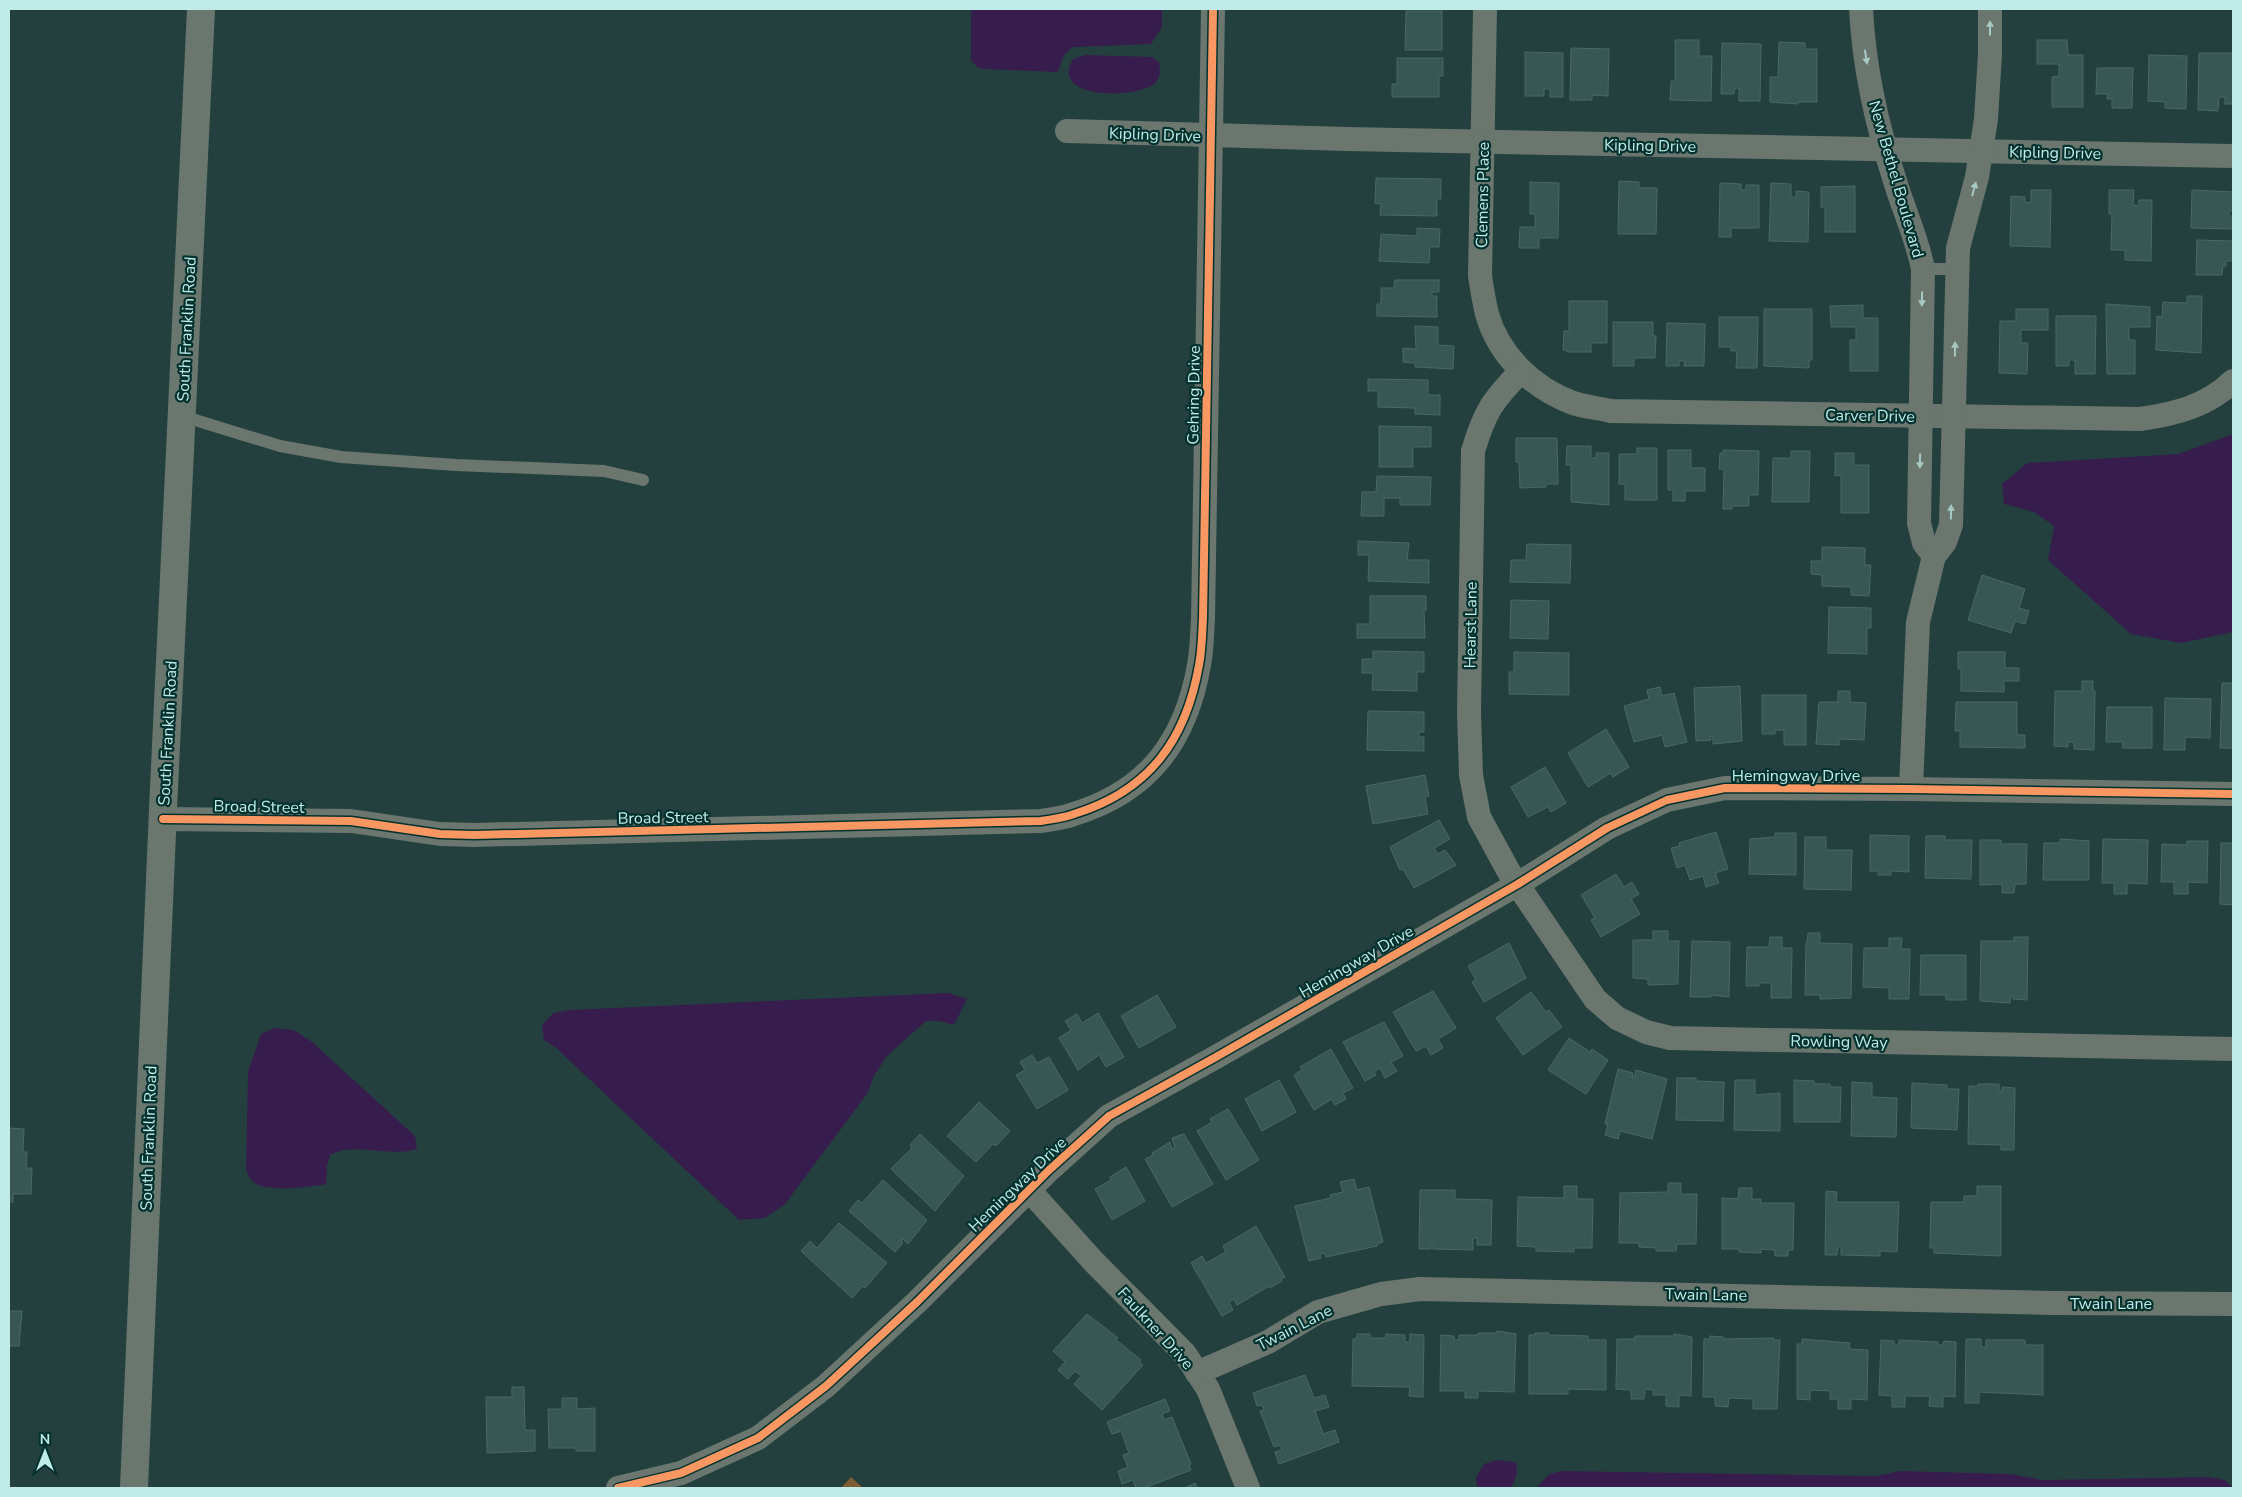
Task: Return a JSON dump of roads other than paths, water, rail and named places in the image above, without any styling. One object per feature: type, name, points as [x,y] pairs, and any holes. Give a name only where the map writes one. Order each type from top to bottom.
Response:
[{"type":"main road","name":"South Franklin Road","points":[[134,1488],[201,9]]},
{"type":"street","name":"Gehring Drive","points":[[1152,770],[1171,745],[1185,718],[1200,664],[1203,609],[1213,9]]},
{"type":"street","name":"Clemens Place","points":[[1485,9],[1480,276],[1488,315],[1501,345],[1521,371]]},
{"type":"street","name":"New Bethel Boulevard","points":[[1861,9],[1862,35],[1877,120],[1895,183],[1919,248],[1923,269],[1919,523],[1924,543],[1934,556]]},
{"type":"street","points":[[1911,789],[1918,622],[1934,556],[1945,542],[1951,525],[1958,248],[1977,177],[1986,120],[1990,54],[1990,9]]},
{"type":"street","name":"Kipling Drive","points":[[1067,131],[1482,142],[2233,156]]},
{"type":"street","name":"Carver Drive","points":[[1521,371],[1545,389],[1574,403],[1611,411],[2140,419],[2171,415],[2198,406],[2228,386]]},
{"type":"street","name":"Hearst Lane","points":[[1518,884],[1480,818],[1471,775],[1469,713],[1473,451],[1482,421],[1495,397],[1521,371]]},
{"type":"street","name":"Broad Street","points":[[163,819],[351,822],[440,834],[474,836],[1041,821],[1074,814],[1102,802],[1152,770]]},
{"type":"street","name":"Hemingway Drive","points":[[618,1488],[681,1474],[758,1438],[826,1386],[917,1302],[1029,1190],[1109,1116],[1518,884],[1607,828],[1667,800],[1724,788],[2233,794]]},
{"type":"street","name":"Rowling Way","points":[[1518,884],[1595,999],[1617,1018],[1646,1032],[1670,1038],[2233,1049]]},
{"type":"street","name":"Faulkner Drive","points":[[1029,1190],[1094,1262],[1185,1354],[1208,1389],[1248,1488]]},
{"type":"street","name":"Twain Lane","points":[[1197,1372],[1268,1342],[1318,1312],[1381,1294],[1420,1289],[2036,1302],[2233,1304]]},
{"type":"lane","points":[[1923,269],[1957,269]]},
{"type":"lane","points":[[182,416],[280,446],[341,457],[456,465],[604,471],[644,480]]}]
